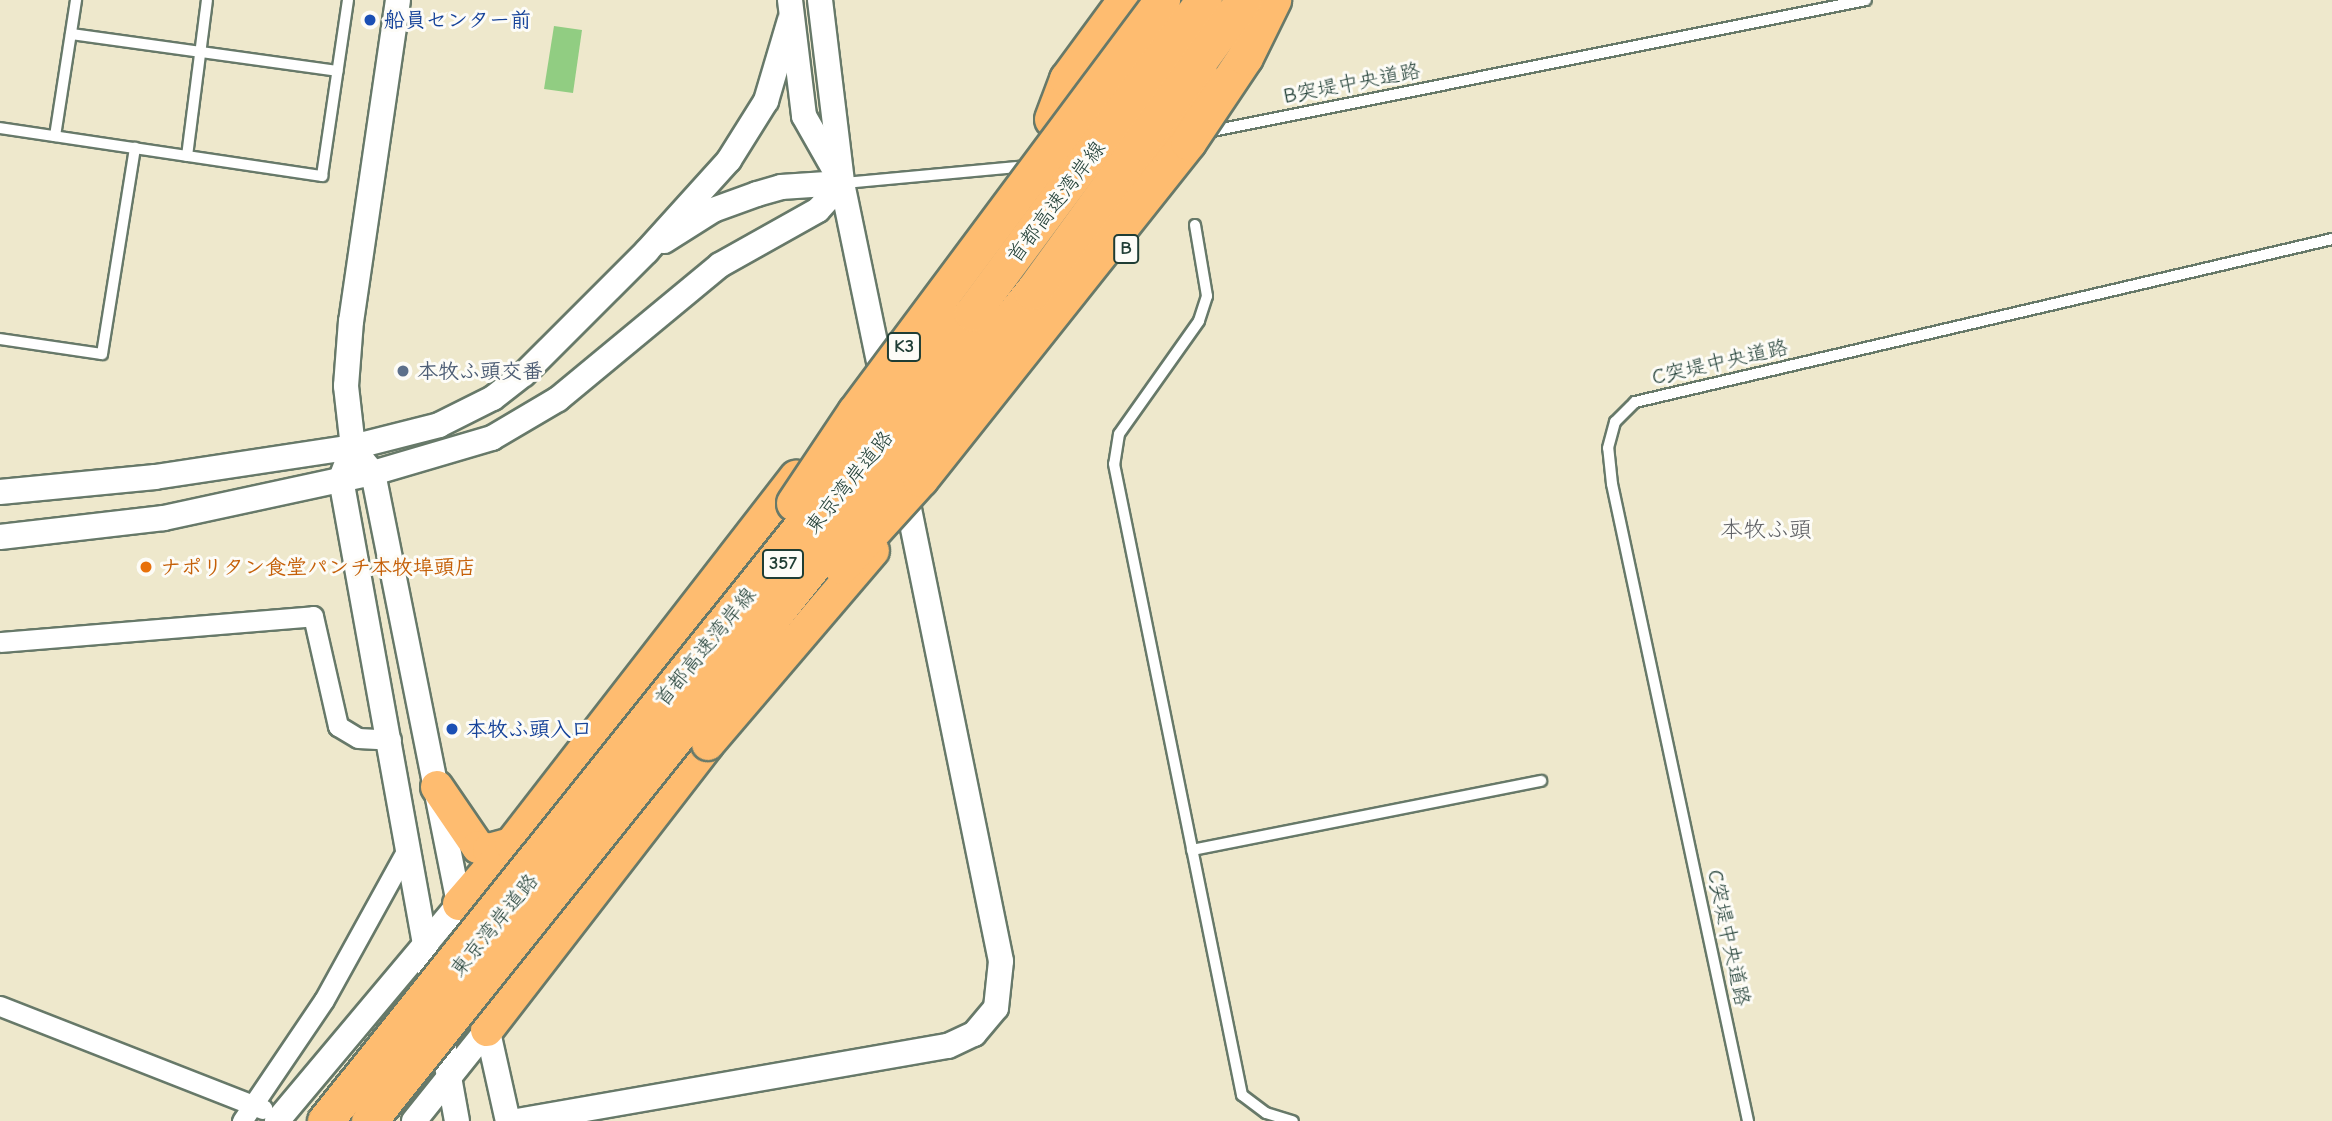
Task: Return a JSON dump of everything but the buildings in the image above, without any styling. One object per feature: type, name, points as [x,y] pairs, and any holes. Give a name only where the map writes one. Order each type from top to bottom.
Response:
[{"type":"highway","points":[[1052,119],[1067,79],[1125,0]]},
{"type":"highway","points":[[459,904],[645,697],[796,476],[1140,0]]},
{"type":"highway","name":"K3","points":[[645,697],[1162,0]]},
{"type":"highway","name":"首都高速湾岸線","points":[[324,1121],[645,697],[972,313],[1204,0]]},
{"type":"highway","points":[[796,476],[1219,0]]},
{"type":"highway","name":"東京湾岸道路","points":[[337,1121],[988,308],[1219,0]]},
{"type":"highway","name":"東京湾岸道路","points":[[356,1121],[999,317],[1237,0]]},
{"type":"highway","name":"首都高速湾岸線","points":[[369,1121],[1032,292],[1243,0]]},
{"type":"highway","points":[[487,1030],[708,744],[934,483],[1259,0]]},
{"type":"highway","points":[[657,762],[920,478],[1188,142],[1238,68],[1273,0]]},
{"type":"highway","name":"B","points":[[934,483],[1152,216],[1296,0]]},
{"type":"highway","points":[[437,787],[478,847],[489,850],[511,844]]},
{"type":"street","points":[[398,0],[348,352],[346,386],[352,447],[341,479],[391,740],[457,1121]]},
{"type":"street","points":[[517,1121],[948,1046],[974,1034],[996,1008],[1001,961],[842,183],[820,0]]},
{"type":"street","points":[[0,492],[155,477],[352,447],[439,425],[493,398],[524,374],[646,252],[729,160],[753,125],[774,83],[790,10]]},
{"type":"street","points":[[790,10],[804,116],[842,183]]},
{"type":"street","points":[[646,252],[737,200],[781,187],[842,183]]},
{"type":"street","points":[[0,537],[114,527],[373,472],[473,445],[526,421],[713,270],[811,215],[842,183]]},
{"type":"street","points":[[352,447],[373,472],[459,904],[508,1121]]},
{"type":"street","points":[[0,642],[313,616],[338,726],[358,738],[391,740]]},
{"type":"street","points":[[248,1114],[324,1000],[408,848]]},
{"type":"street","points":[[0,1006],[248,1114],[280,1117],[459,904]]},
{"type":"street","points":[[414,1121],[487,1030]]},
{"type":"street","points":[[427,1121],[436,1121]]},
{"type":"lane","points":[[55,136],[76,0]]},
{"type":"lane","points":[[187,156],[207,0]]},
{"type":"lane","points":[[0,128],[322,176],[348,0]]},
{"type":"lane","name":"B突堤中央道路","points":[[1072,159],[1866,0]]},
{"type":"lane","points":[[71,34],[337,71]]},
{"type":"lane","points":[[0,339],[102,354],[135,148]]},
{"type":"lane","points":[[842,183],[1060,161]]},
{"type":"lane","points":[[1195,225],[1207,296],[1203,309],[1119,434],[1114,464],[1242,1095],[1266,1113],[1293,1121]]},
{"type":"lane","name":"C突堤中央道路","points":[[1748,1121],[1612,484],[1608,447],[1615,422],[1635,402],[2332,239]]},
{"type":"lane","points":[[1192,850],[1541,781]]},
{"type":"green space","points":[[554,26],[582,30],[573,93],[544,89]]},
{"type":"place","name":"船員センター前","points":[[370,20]]},
{"type":"place","name":"本牧ふ頭交番","points":[[403,371]]},
{"type":"place","name":"ナポリタン食堂パンチ本牧埠頭店","points":[[146,567]]},
{"type":"place","name":"本牧ふ頭入口","points":[[452,729]]},
{"type":"district","name":"本牧ふ頭","points":[[1766,530]]}]
